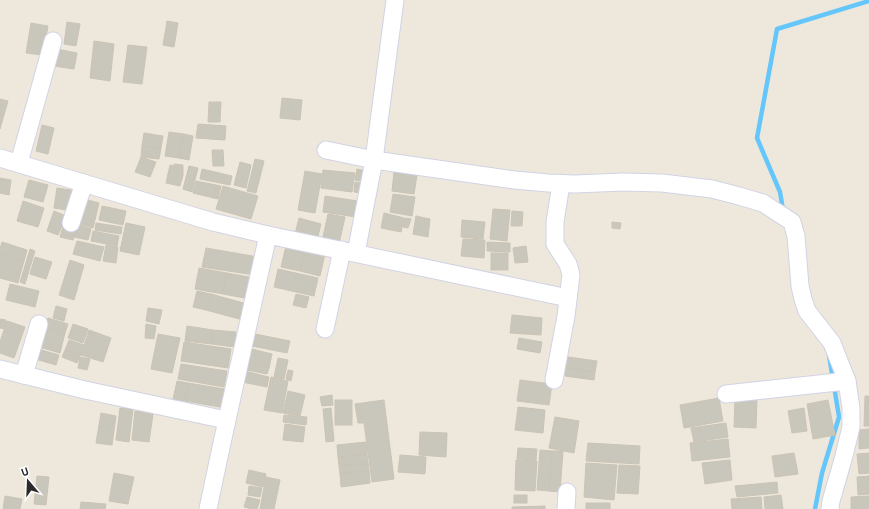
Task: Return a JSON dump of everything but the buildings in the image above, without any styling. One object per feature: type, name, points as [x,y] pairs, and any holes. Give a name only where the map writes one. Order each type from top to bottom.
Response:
[{"type":"street","points":[[325,329],[349,252],[374,160],[395,0]]},
{"type":"street","points":[[19,163],[53,41]]},
{"type":"street","points":[[326,150],[374,160],[515,180],[561,184],[623,182],[662,183],[712,189],[762,204],[792,222],[796,236],[800,286],[803,299],[807,311],[832,343],[847,381],[851,408],[851,427],[830,501],[830,509]]},
{"type":"street","points":[[0,158],[213,222],[568,298]]},
{"type":"street","points":[[71,223],[84,183]]},
{"type":"street","points":[[554,380],[566,316],[571,275],[568,264],[555,244],[555,222],[561,184]]},
{"type":"street","points":[[208,509],[226,420],[268,235]]},
{"type":"street","points":[[24,375],[39,324]]},
{"type":"street","points":[[0,369],[85,390],[226,420]]},
{"type":"street","points":[[726,394],[847,381]]},
{"type":"street","points":[[566,509],[567,492]]},
{"type":"waterway","points":[[783,210],[780,192],[757,138],[777,29],[869,1]]},
{"type":"waterway","points":[[815,509],[822,473],[839,417],[829,355]]}]
